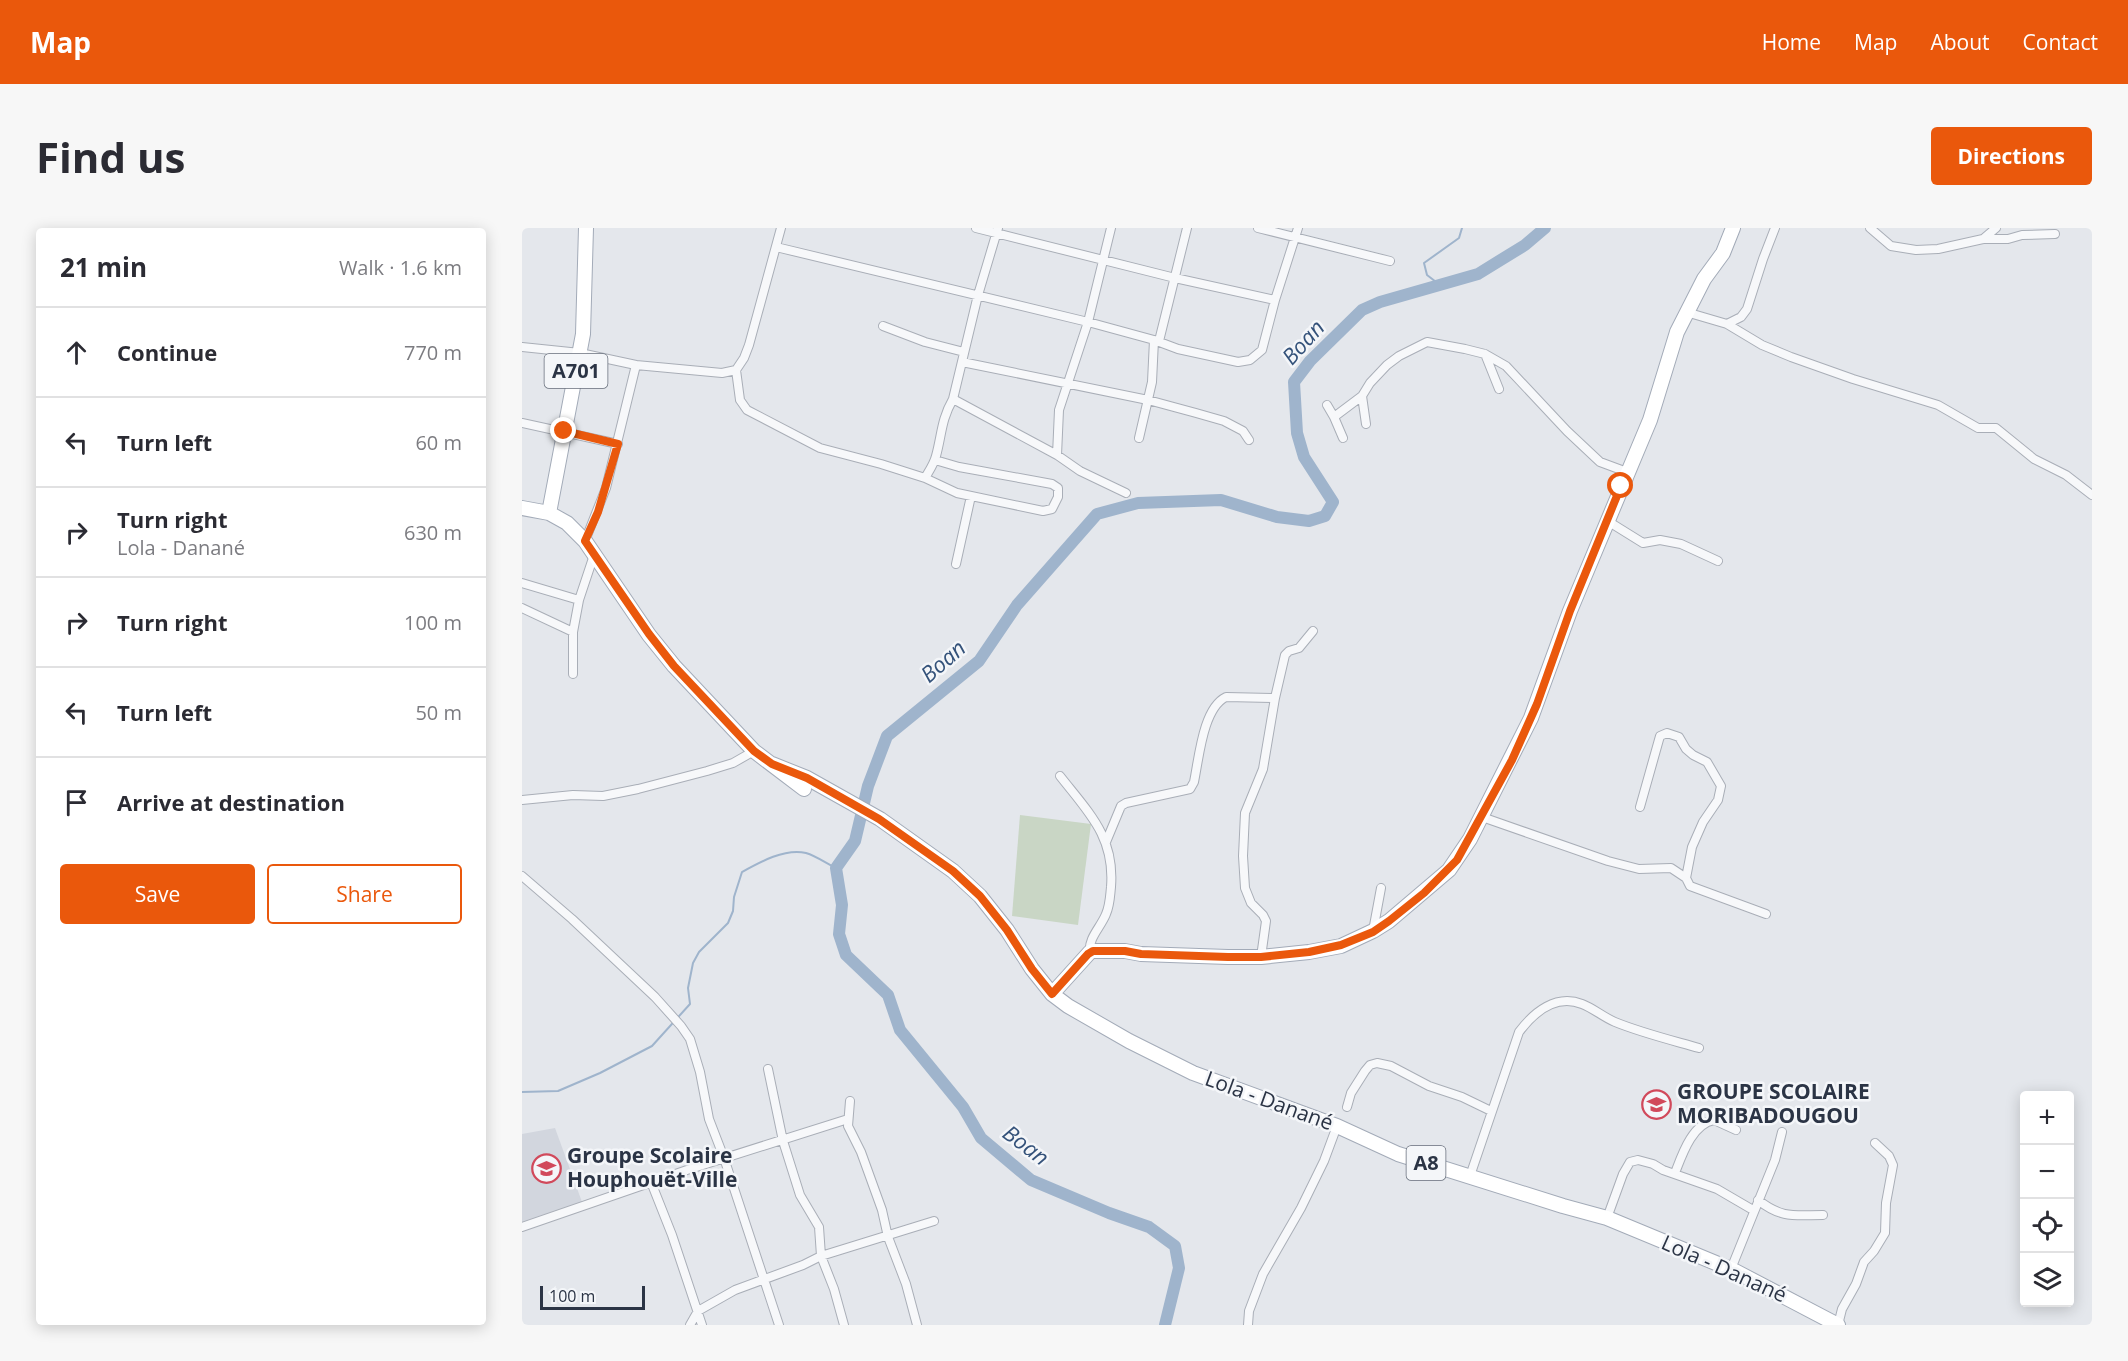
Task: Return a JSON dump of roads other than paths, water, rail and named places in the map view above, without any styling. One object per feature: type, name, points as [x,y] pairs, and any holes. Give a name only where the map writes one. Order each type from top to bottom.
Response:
[{"type":"main road","name":"A701","points":[[549,513],[580,353],[585,306],[586,228]]},
{"type":"main road","points":[[1052,994],[1090,952],[1125,951],[1141,954],[1261,957],[1309,952],[1341,945],[1373,932],[1407,907],[1449,870],[1482,817],[1512,760],[1537,704],[1606,520],[1650,420],[1677,332],[1704,279],[1723,253],[1733,228]]},
{"type":"main road","name":"A8","points":[[522,508],[549,513]]},
{"type":"main road","name":"Lola - Danané","points":[[549,513],[567,523],[585,541],[649,634],[674,666],[754,751],[804,789]]},
{"type":"main road","name":"Lola - Danané","points":[[772,764],[807,778],[847,800],[879,819],[953,871],[980,896],[1052,994],[1068,1006],[1129,1041],[1193,1073],[1337,1126],[1398,1154],[1607,1218],[1731,1269],[1838,1325]]},
{"type":"street","points":[[781,228],[749,345],[736,370],[740,400],[747,410],[820,448],[925,478],[957,493],[1047,511],[1054,506],[1058,497],[1058,488],[1052,484],[959,467],[935,460]]},
{"type":"street","points":[[976,228],[997,230],[1103,260],[1275,300]]},
{"type":"street","points":[[1057,455],[1059,410],[1088,322],[1111,228]]},
{"type":"street","points":[[1139,438],[1152,382],[1157,340],[1176,278],[1187,228]]},
{"type":"street","points":[[1258,228],[1390,261]]},
{"type":"street","points":[[776,247],[1088,322],[1157,340],[1178,349],[1238,362],[1250,360],[1262,350],[1298,228]]},
{"type":"street","points":[[1727,324],[1741,317],[1747,309],[1775,228]]},
{"type":"street","points":[[1870,228],[1891,246],[1902,249],[1938,249],[1983,239],[2008,239],[2021,232],[2055,234]]},
{"type":"street","points":[[1983,239],[1996,228]]},
{"type":"street","points":[[925,478],[935,460],[945,413],[953,399],[978,295],[997,230]]},
{"type":"street","points":[[1686,312],[1727,324],[1762,345],[1791,357],[1938,405],[1978,428],[1996,428],[2034,459],[2066,475],[2092,495]]},
{"type":"street","points":[[882,326],[963,357],[1068,384],[1148,400],[1224,421],[1243,431],[1250,440]]},
{"type":"street","points":[[1334,417],[1362,396],[1370,383],[1387,365],[1399,356],[1427,342],[1472,350],[1485,354],[1506,366],[1600,462],[1627,472]]},
{"type":"street","points":[[522,347],[580,353],[636,365],[722,373],[736,370]]},
{"type":"street","points":[[1485,354],[1499,389]]},
{"type":"street","points":[[585,541],[598,512],[618,444],[636,365]]},
{"type":"street","points":[[1362,396],[1366,424]]},
{"type":"street","points":[[953,399],[1057,455],[1080,471],[1126,493]]},
{"type":"street","points":[[1327,405],[1343,438]]},
{"type":"street","points":[[522,423],[618,444]]},
{"type":"street","points":[[956,564],[971,496]]},
{"type":"street","points":[[1606,520],[1643,543],[1660,540],[1682,544],[1718,561]]},
{"type":"street","points":[[573,674],[573,632],[579,600],[594,555]]},
{"type":"street","points":[[522,584],[579,600]]},
{"type":"street","points":[[522,608],[573,632]]},
{"type":"street","points":[[1261,957],[1266,921],[1251,903],[1245,888],[1245,813],[1263,769],[1285,655],[1299,648],[1313,631]]},
{"type":"street","points":[[1106,842],[1120,806],[1190,789],[1194,782],[1209,714],[1219,700],[1226,697],[1275,698]]},
{"type":"street","points":[[1640,807],[1660,736],[1667,733],[1679,737],[1686,749],[1693,755],[1705,759],[1709,764],[1721,786],[1721,793],[1703,822],[1692,847],[1686,878]]},
{"type":"street","points":[[522,800],[573,795],[603,796],[638,789],[733,763],[754,751]]},
{"type":"street","points":[[1060,776],[1090,814],[1106,842],[1112,865],[1110,898],[1106,916],[1089,942],[1090,952]]},
{"type":"street","points":[[1482,817],[1608,861],[1639,869],[1667,867],[1686,878],[1690,886],[1766,914]]},
{"type":"street","points":[[522,876],[572,919],[655,998],[690,1039],[709,1119],[779,1325]]},
{"type":"street","points":[[1373,932],[1381,888]]},
{"type":"street","points":[[1470,1176],[1519,1032],[1524,1025],[1551,1004],[1564,1001],[1583,1004],[1614,1022],[1699,1048]]},
{"type":"street","points":[[1347,1107],[1351,1093],[1365,1071],[1370,1065],[1377,1063],[1391,1066],[1429,1086],[1462,1097],[1491,1111]]},
{"type":"street","points":[[768,1069],[783,1140],[800,1195],[819,1227],[821,1256],[834,1288],[844,1325]]},
{"type":"street","points":[[850,1101],[848,1119],[850,1132],[861,1152],[882,1210],[888,1237],[906,1284],[917,1325]]},
{"type":"street","points":[[522,1227],[651,1182],[848,1119]]},
{"type":"street","points":[[1675,1173],[1694,1135],[1707,1122],[1714,1120],[1736,1130]]},
{"type":"street","points":[[1248,1325],[1249,1311],[1263,1274],[1301,1208],[1324,1161],[1337,1126]]},
{"type":"street","points":[[1731,1269],[1775,1160],[1782,1132]]},
{"type":"street","points":[[1838,1325],[1842,1309],[1856,1284],[1864,1262],[1885,1233],[1886,1203],[1893,1165],[1889,1156],[1875,1143]]},
{"type":"street","points":[[1607,1218],[1623,1173],[1630,1162],[1641,1160],[1717,1189],[1753,1210]]},
{"type":"street","points":[[651,1182],[672,1235],[702,1325]]},
{"type":"street","points":[[1758,1200],[1769,1209],[1790,1216],[1823,1215]]},
{"type":"street","points":[[690,1325],[698,1311],[735,1290],[821,1256],[934,1221]]},
{"type":"waterway","points":[[1440,285],[1427,275],[1424,263],[1459,238],[1462,228]]},
{"type":"waterway","name":"Boan","points":[[1165,1325],[1179,1268],[1175,1246],[1149,1227],[1031,1180],[981,1138],[963,1107],[900,1030],[888,995],[846,955],[839,934],[842,905],[836,868],[855,841],[868,786],[887,736],[979,661],[1017,605],[1097,514],[1138,503],[1221,500],[1277,517],[1309,521],[1325,516],[1333,502],[1304,457],[1297,433],[1294,382],[1310,361],[1362,310],[1380,302],[1478,274],[1525,245],[1545,228]]},
{"type":"waterway","points":[[522,1092],[558,1091],[600,1073],[652,1046],[690,1004],[688,988],[693,963],[699,952],[728,923],[742,872],[773,857],[790,852],[810,854],[836,868]]},
{"type":"place","name":"GROUPE SCOLAIRE MORIBADOUGOU","points":[[1656,1104]]},
{"type":"place","name":"Groupe Scolaire Houphouët-Ville","points":[[546,1168]]}]
